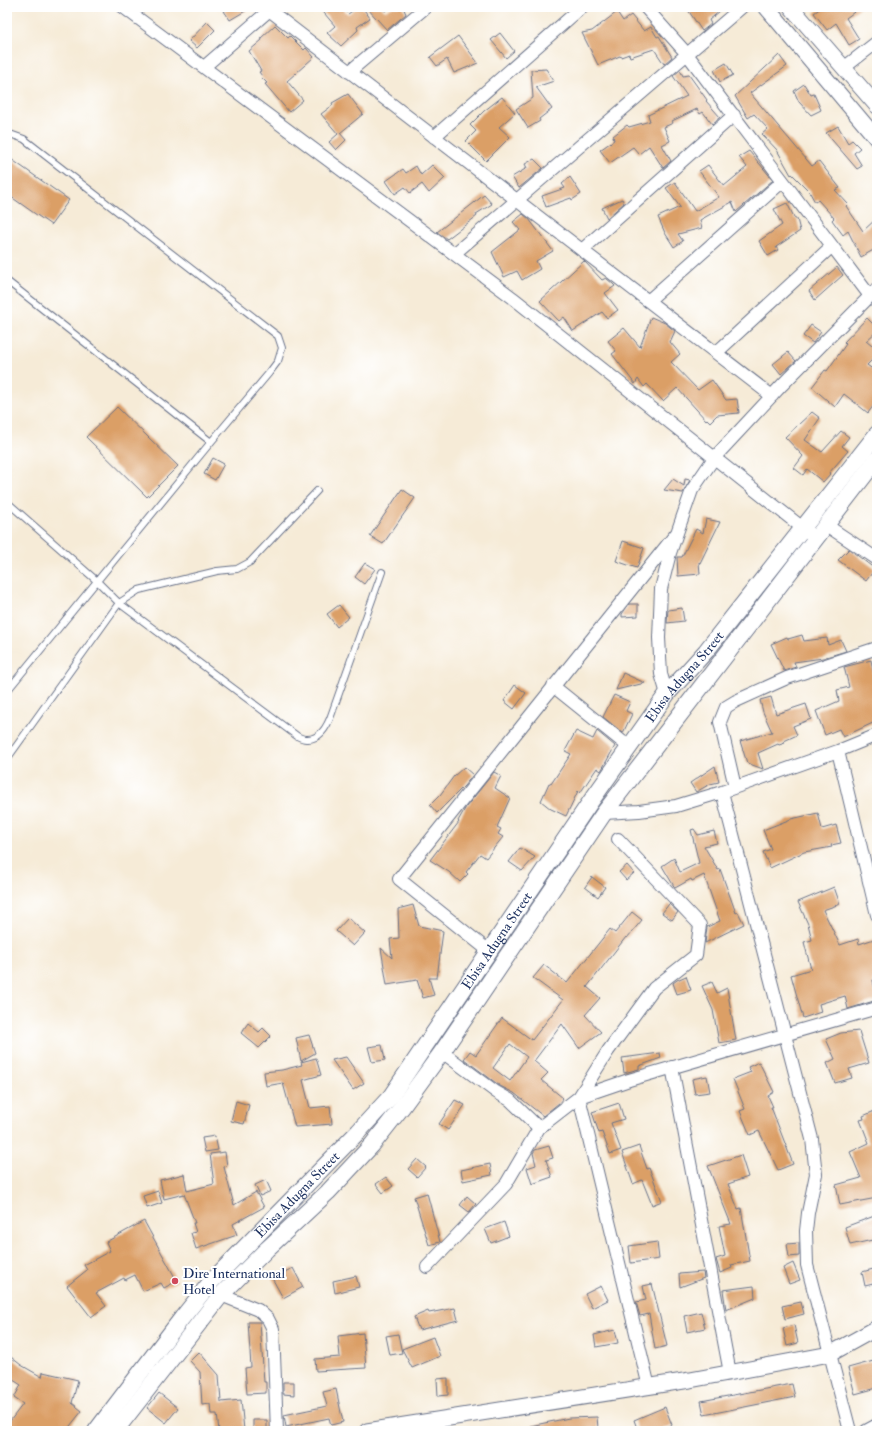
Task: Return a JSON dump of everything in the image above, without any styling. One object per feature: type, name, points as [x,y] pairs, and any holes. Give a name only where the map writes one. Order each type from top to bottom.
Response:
[{"type":"main road","name":"Ebisa Adugna Street","points":[[115,1431],[221,1295],[267,1249],[328,1192],[372,1145],[402,1107],[442,1052],[604,813],[809,534],[877,434]]},
{"type":"main road","name":"Ebisa Adugna Street","points":[[96,1431],[172,1330],[210,1283],[336,1155],[391,1096],[629,747],[667,694],[809,534],[826,526],[877,458]]},
{"type":"street","points":[[123,7],[513,298],[809,534]]},
{"type":"street","points":[[349,72],[426,7]]},
{"type":"street","points":[[434,137],[582,7]]},
{"type":"street","points":[[645,7],[687,54],[832,246],[873,293],[772,396],[714,458],[692,490],[670,552],[661,589],[659,638],[661,674],[667,694]]},
{"type":"street","points":[[454,254],[742,7]]},
{"type":"street","points":[[766,7],[877,139]]},
{"type":"street","points":[[791,7],[845,67],[877,106]]},
{"type":"street","points":[[204,67],[271,9],[349,72],[772,396]]},
{"type":"street","points":[[845,67],[877,42]]},
{"type":"street","points":[[582,250],[734,115]]},
{"type":"street","points":[[648,301],[783,181]]},
{"type":"street","points":[[716,353],[832,246]]},
{"type":"street","points":[[826,526],[877,559]]},
{"type":"street","points":[[489,951],[399,880],[676,534]]},
{"type":"street","points":[[735,788],[720,722],[726,707],[736,700],[787,678],[877,648]]},
{"type":"street","points":[[553,686],[629,747]]},
{"type":"street","points":[[604,813],[639,812],[676,806],[735,788],[838,751],[877,735]]},
{"type":"street","points":[[838,751],[877,915]]},
{"type":"street","points":[[722,792],[808,1121],[816,1174],[808,1212],[806,1231],[807,1265],[850,1431]]},
{"type":"street","points":[[618,840],[700,925],[696,955],[654,988],[608,1051],[579,1097],[649,1387]]},
{"type":"street","points":[[427,1268],[506,1184],[539,1128],[579,1097],[672,1067],[877,1008]]},
{"type":"street","points":[[442,1052],[496,1092],[510,1100],[539,1128]]},
{"type":"street","points":[[672,1067],[730,1373]]},
{"type":"street","points":[[221,1295],[258,1310],[268,1319],[273,1329],[277,1431]]},
{"type":"street","points":[[367,1431],[649,1387],[830,1354],[877,1328]]},
{"type":"lane","points":[[7,136],[10,134],[24,139],[278,336],[282,348],[278,361],[7,691]]},
{"type":"lane","points":[[7,281],[210,442]]},
{"type":"lane","points":[[7,759],[119,603],[139,590],[217,571],[237,569],[250,562],[317,491]]},
{"type":"lane","points":[[7,502],[98,581],[119,603],[296,736],[306,739],[318,736],[326,727],[382,572]]},
{"type":"building","points":[[231,7],[252,7],[230,20],[224,11]]},
{"type":"building","points":[[319,7],[341,7],[348,14],[358,7],[362,7],[370,18],[357,27],[358,30],[341,46],[327,33],[335,26]]},
{"type":"building","points":[[366,7],[381,7],[385,11],[393,7],[403,7],[406,14],[387,30]]},
{"type":"building","points":[[686,7],[725,7],[709,20],[711,24],[702,31]]},
{"type":"building","points":[[822,7],[861,7],[846,18],[859,39],[849,45],[836,23],[827,30],[814,13]]},
{"type":"building","points":[[617,12],[623,21],[631,15],[644,31],[651,27],[657,37],[659,36],[672,57],[664,64],[654,49],[630,57],[629,54],[620,56],[598,65],[582,33],[592,31]]},
{"type":"building","points":[[207,22],[215,30],[197,48],[189,41]]},
{"type":"building","points":[[275,25],[288,38],[290,36],[304,50],[306,48],[314,57],[287,81],[303,100],[289,112],[265,84],[267,83],[261,77],[262,76],[259,72],[261,71],[249,51],[262,40],[261,38]]},
{"type":"building","points":[[500,33],[514,51],[506,58],[491,40]]},
{"type":"building","points":[[458,36],[478,63],[454,73],[447,59],[437,66],[430,57]]},
{"type":"building","points":[[779,55],[787,66],[750,93],[812,166],[819,161],[840,188],[835,190],[848,204],[846,206],[863,231],[877,218],[877,248],[861,257],[848,231],[843,235],[832,220],[834,218],[818,200],[815,202],[809,191],[792,174],[791,175],[777,150],[762,134],[768,129],[754,114],[748,118],[735,96]]},
{"type":"building","points":[[726,63],[733,75],[720,82],[714,70]]},
{"type":"building","points":[[546,69],[554,81],[536,87],[552,109],[539,119],[540,121],[528,128],[516,109],[533,98],[531,70]]},
{"type":"building","points":[[680,70],[683,76],[689,75],[707,100],[706,101],[720,117],[712,124],[703,112],[700,114],[697,109],[672,121],[673,123],[664,127],[670,141],[662,145],[671,161],[663,168],[649,146],[639,154],[633,147],[610,163],[600,150],[614,140],[613,136],[627,125],[629,127],[650,121],[648,115],[687,96],[673,76]]},
{"type":"building","points":[[804,84],[811,95],[814,94],[821,110],[811,115],[799,102],[794,91]]},
{"type":"building","points":[[348,94],[363,114],[340,133],[346,140],[336,150],[329,142],[338,134],[321,114],[333,105],[332,103]]},
{"type":"building","points":[[502,97],[515,113],[499,127],[510,137],[486,161],[466,141],[476,131],[470,125],[484,111]]},
{"type":"building","points":[[838,126],[848,143],[852,140],[860,148],[854,153],[862,166],[857,169],[826,133]]},
{"type":"building","points":[[749,151],[773,180],[736,212],[732,202],[700,220],[702,228],[678,234],[683,241],[674,247],[665,233],[658,217],[680,207],[666,188],[675,182],[695,211],[719,197],[699,171],[708,165],[724,186],[747,167],[739,157]]},
{"type":"building","points":[[11,159],[69,200],[51,225],[7,194],[7,165]]},
{"type":"building","points":[[534,159],[543,168],[519,188],[512,177],[527,168],[525,164]]},
{"type":"building","points":[[432,165],[445,178],[429,193],[422,184],[410,193],[405,187],[395,194],[386,181],[403,169],[406,173],[416,166],[421,175]]},
{"type":"building","points":[[570,177],[581,194],[572,200],[571,198],[546,207],[542,196],[565,188],[562,184]]},
{"type":"building","points":[[484,195],[492,204],[476,214],[477,216],[447,239],[437,232]]},
{"type":"building","points":[[622,199],[624,203],[607,218],[602,208]]},
{"type":"building","points":[[787,203],[795,219],[797,219],[800,231],[776,247],[778,250],[768,256],[759,241],[782,225],[774,209]]},
{"type":"building","points":[[523,214],[529,219],[553,251],[536,261],[540,269],[522,280],[517,271],[504,277],[492,252],[520,230],[513,222]]},
{"type":"building","points":[[584,261],[602,280],[606,278],[615,286],[605,293],[618,310],[607,318],[602,312],[573,331],[564,317],[559,321],[540,301]]},
{"type":"building","points":[[837,267],[843,275],[815,300],[809,291]]},
{"type":"building","points":[[651,317],[665,323],[675,331],[670,342],[680,354],[671,362],[698,390],[712,380],[726,400],[737,399],[739,413],[717,415],[710,422],[707,419],[706,420],[677,388],[663,401],[647,384],[644,387],[638,379],[635,384],[612,354],[616,351],[608,341],[624,328],[640,347]]},
{"type":"building","points":[[867,318],[877,328],[877,331],[866,341],[877,350],[877,355],[867,365],[877,372],[877,401],[868,413],[844,394],[835,407],[812,387],[825,370],[827,371],[846,344],[844,342]]},
{"type":"building","points":[[811,325],[821,332],[813,343],[803,336]]},
{"type":"building","points":[[788,352],[796,361],[781,374],[773,364]]},
{"type":"building","points":[[117,407],[178,466],[147,497],[86,437]]},
{"type":"building","points":[[812,412],[820,418],[805,440],[822,452],[841,431],[849,437],[842,446],[848,451],[823,482],[807,469],[803,475],[794,468],[803,456],[785,437]]},
{"type":"building","points":[[213,458],[224,464],[215,480],[204,474]]},
{"type":"building","points":[[673,479],[684,486],[685,479],[690,480],[683,493],[664,490]]},
{"type":"building","points":[[402,489],[415,498],[383,544],[370,536]]},
{"type":"building","points":[[706,519],[720,522],[700,563],[699,562],[700,574],[678,576],[677,557],[682,557],[696,529],[703,533]]},
{"type":"building","points":[[623,541],[644,548],[637,568],[616,561]]},
{"type":"building","points":[[849,549],[875,569],[866,581],[838,560]]},
{"type":"building","points":[[365,563],[375,569],[364,584],[355,577]]},
{"type":"building","points":[[629,604],[638,604],[638,616],[622,617],[622,614]]},
{"type":"building","points":[[339,605],[349,617],[337,627],[327,614]]},
{"type":"building","points":[[682,608],[684,621],[667,623],[668,610]]},
{"type":"building","points":[[802,635],[804,641],[827,638],[828,645],[841,640],[846,651],[823,658],[794,662],[796,667],[784,671],[771,644],[787,637],[788,639]]},
{"type":"building","points":[[871,660],[875,681],[877,681],[877,721],[843,737],[839,729],[825,735],[816,711],[839,701],[837,690],[849,687],[844,667]]},
{"type":"building","points":[[623,673],[645,683],[616,690]]},
{"type":"building","points":[[515,685],[526,693],[514,709],[504,701]]},
{"type":"building","points":[[614,695],[630,702],[626,711],[632,714],[623,733],[603,717]]},
{"type":"building","points":[[771,697],[776,714],[806,704],[811,719],[793,726],[797,735],[784,741],[785,743],[778,744],[758,753],[763,769],[747,763],[740,741],[772,732],[763,712],[760,700]]},
{"type":"building","points":[[576,731],[593,739],[597,731],[615,746],[601,771],[597,768],[580,793],[578,791],[566,816],[551,809],[541,801],[549,783],[551,784],[571,754],[565,751]]},
{"type":"building","points":[[715,766],[719,782],[710,784],[696,792],[690,783]]},
{"type":"building","points":[[464,767],[473,775],[437,813],[430,805],[440,795],[454,776]]},
{"type":"building","points":[[494,772],[501,776],[495,788],[510,798],[497,827],[501,829],[498,834],[503,837],[486,858],[480,854],[466,872],[468,874],[460,882],[449,872],[430,860],[459,822],[458,821],[466,807]]},
{"type":"building","points":[[818,813],[822,829],[836,825],[841,843],[831,845],[832,847],[804,852],[770,868],[763,852],[771,849],[763,830],[791,819]]},
{"type":"building","points":[[694,829],[698,835],[714,831],[717,843],[704,846],[718,870],[720,869],[736,913],[738,912],[744,924],[705,943],[707,927],[720,921],[704,875],[692,881],[691,879],[675,888],[662,866],[674,858],[680,872],[699,863],[691,830]]},
{"type":"building","points":[[520,848],[535,857],[522,871],[509,862]]},
{"type":"building","points":[[627,865],[634,873],[626,880],[619,872]]},
{"type":"building","points":[[592,877],[605,887],[598,897],[585,887]]},
{"type":"building","points":[[834,887],[840,904],[823,910],[840,945],[858,939],[859,944],[874,939],[877,949],[877,979],[873,980],[877,1000],[848,1009],[845,996],[819,1004],[821,1012],[803,1018],[791,975],[811,969],[804,942],[812,940],[808,924],[798,902]]},
{"type":"building","points":[[669,904],[678,912],[672,920],[662,913]]},
{"type":"building","points":[[413,905],[419,926],[443,931],[437,978],[429,978],[434,995],[423,998],[417,980],[387,985],[381,948],[392,958],[390,939],[399,938],[398,909]]},
{"type":"building","points":[[632,912],[642,920],[627,938],[626,937],[587,987],[600,998],[585,1015],[601,1032],[579,1048],[562,1024],[534,1061],[548,1073],[541,1080],[563,1098],[559,1103],[543,1116],[514,1093],[500,1086],[464,1059],[470,1051],[476,1055],[502,1018],[532,1040],[563,1000],[533,978],[544,965],[567,983],[610,929],[615,933]],"holes":[[[510,1044],[527,1057],[510,1081],[493,1068]]]},
{"type":"building","points":[[348,918],[365,933],[353,946],[336,931]]},
{"type":"building","points":[[686,976],[691,990],[677,994],[673,983]]},
{"type":"building","points":[[712,982],[717,993],[727,988],[736,1040],[719,1043],[713,1010],[702,986]]},
{"type":"building","points":[[248,1023],[259,1032],[263,1028],[271,1036],[259,1048],[241,1033]]},
{"type":"building","points":[[859,1031],[869,1063],[849,1069],[852,1078],[835,1083],[827,1063],[835,1059],[826,1039],[841,1033]]},
{"type":"building","points":[[309,1035],[315,1053],[301,1061],[296,1038]]},
{"type":"building","points":[[382,1045],[385,1060],[372,1062],[368,1047]]},
{"type":"building","points":[[660,1053],[661,1058],[639,1066],[639,1069],[624,1073],[622,1058]]},
{"type":"building","points":[[346,1057],[364,1083],[353,1090],[332,1060]]},
{"type":"building","points":[[316,1058],[321,1075],[303,1080],[310,1108],[330,1106],[332,1124],[295,1127],[283,1083],[266,1086],[264,1072],[282,1070],[302,1065],[301,1062]]},
{"type":"building","points":[[759,1062],[774,1092],[768,1096],[793,1164],[778,1170],[759,1131],[750,1135],[740,1111],[745,1109],[733,1079],[751,1072],[748,1067]]},
{"type":"building","points":[[707,1076],[710,1092],[695,1094],[692,1079]]},
{"type":"building","points":[[455,1100],[465,1105],[448,1130],[439,1124]]},
{"type":"building","points":[[236,1101],[249,1105],[244,1124],[231,1121]]},
{"type":"building","points":[[619,1103],[624,1119],[611,1123],[621,1150],[610,1154],[602,1132],[599,1133],[592,1112]]},
{"type":"building","points":[[877,1110],[877,1198],[840,1205],[836,1185],[861,1178],[850,1152],[869,1143],[860,1120],[864,1119],[863,1116]]},
{"type":"building","points":[[215,1136],[218,1150],[205,1152],[202,1138]]},
{"type":"building","points":[[549,1146],[553,1158],[546,1160],[552,1177],[532,1184],[527,1168],[536,1165],[533,1153],[535,1150]]},
{"type":"building","points":[[639,1146],[647,1169],[649,1168],[662,1201],[652,1205],[642,1180],[633,1184],[622,1152]]},
{"type":"building","points":[[225,1152],[227,1166],[224,1167],[234,1205],[256,1192],[264,1207],[233,1224],[237,1235],[196,1249],[191,1233],[196,1232],[193,1223],[195,1223],[184,1194],[164,1199],[160,1180],[184,1174],[187,1191],[214,1184],[210,1154]]},
{"type":"building","points":[[741,1155],[748,1177],[728,1184],[738,1209],[741,1208],[750,1261],[731,1265],[732,1268],[720,1273],[716,1259],[725,1256],[719,1226],[731,1224],[708,1166]]},
{"type":"building","points":[[417,1159],[426,1167],[417,1177],[408,1169]]},
{"type":"building","points":[[490,1164],[492,1175],[463,1181],[461,1170]]},
{"type":"building","points":[[386,1177],[393,1186],[383,1193],[376,1184]]},
{"type":"building","points":[[266,1180],[271,1191],[260,1196],[255,1185]]},
{"type":"building","points":[[158,1191],[162,1203],[147,1208],[143,1196]]},
{"type":"building","points":[[427,1193],[440,1242],[429,1245],[414,1197]]},
{"type":"building","points":[[467,1196],[476,1204],[469,1212],[460,1205]]},
{"type":"building","points":[[877,1215],[877,1239],[850,1245],[845,1227]]},
{"type":"building","points":[[144,1221],[177,1281],[164,1288],[161,1283],[143,1291],[135,1275],[125,1280],[124,1278],[96,1293],[106,1306],[91,1317],[67,1286],[87,1270],[84,1265],[110,1251],[106,1242]]},
{"type":"building","points":[[504,1222],[509,1236],[491,1243],[485,1229]]},
{"type":"building","points":[[657,1242],[659,1259],[631,1263],[629,1246]]},
{"type":"building","points":[[799,1243],[799,1256],[789,1257],[787,1244]]},
{"type":"building","points":[[793,1263],[800,1280],[789,1284],[783,1268]]},
{"type":"building","points":[[293,1268],[303,1287],[283,1298],[272,1278]]},
{"type":"building","points":[[877,1268],[877,1283],[865,1286],[862,1272]]},
{"type":"building","points":[[703,1272],[704,1278],[680,1287],[679,1274]]},
{"type":"building","points":[[356,1276],[359,1287],[335,1293],[333,1281]]},
{"type":"building","points":[[652,1284],[667,1346],[655,1349],[649,1314],[640,1316],[636,1302],[646,1300],[643,1286]]},
{"type":"building","points":[[601,1286],[608,1300],[592,1308],[585,1294]]},
{"type":"building","points":[[754,1286],[755,1298],[726,1310],[723,1290]]},
{"type":"building","points":[[801,1302],[804,1314],[785,1319],[782,1306]]},
{"type":"building","points":[[455,1308],[458,1320],[419,1330],[414,1317],[428,1311],[429,1313]]},
{"type":"building","points":[[701,1312],[705,1328],[687,1332],[684,1316]]},
{"type":"building","points":[[248,1322],[260,1322],[266,1393],[247,1394],[245,1368],[251,1367]]},
{"type":"building","points":[[794,1325],[798,1343],[787,1346],[783,1328]]},
{"type":"building","points":[[615,1330],[618,1343],[596,1347],[594,1335]]},
{"type":"building","points":[[363,1333],[366,1368],[316,1371],[315,1359],[340,1357],[338,1336]]},
{"type":"building","points":[[398,1334],[402,1353],[390,1355],[386,1336]]},
{"type":"building","points":[[433,1337],[440,1356],[412,1368],[402,1349]]},
{"type":"building","points":[[199,1352],[219,1375],[221,1402],[241,1400],[244,1430],[219,1431],[217,1414],[211,1414],[210,1404],[202,1405],[200,1372],[190,1361]]},
{"type":"building","points":[[7,1354],[21,1365],[42,1377],[43,1372],[78,1380],[72,1403],[82,1411],[66,1431],[7,1431],[7,1425],[23,1404],[14,1398],[21,1385],[7,1376]]},
{"type":"building","points":[[877,1360],[877,1388],[855,1394],[848,1368]]},
{"type":"building","points":[[448,1378],[448,1395],[438,1396],[437,1379]]},
{"type":"building","points":[[283,1382],[294,1382],[294,1395],[283,1394]]},
{"type":"building","points":[[792,1384],[795,1397],[704,1415],[701,1401]]},
{"type":"building","points":[[336,1389],[343,1422],[331,1425],[329,1418],[286,1427],[284,1415],[327,1406],[323,1392]]},
{"type":"building","points":[[159,1393],[178,1408],[166,1423],[147,1408]]},
{"type":"building","points":[[665,1407],[672,1425],[657,1431],[638,1431],[634,1420]]},
{"type":"building","points":[[597,1417],[598,1428],[568,1431],[531,1431],[530,1426],[569,1418]]},
{"type":"building","points":[[253,1420],[267,1420],[267,1431],[253,1431]]},
{"type":"place","name":"Dire International Hotel","points":[[175,1281]]}]
